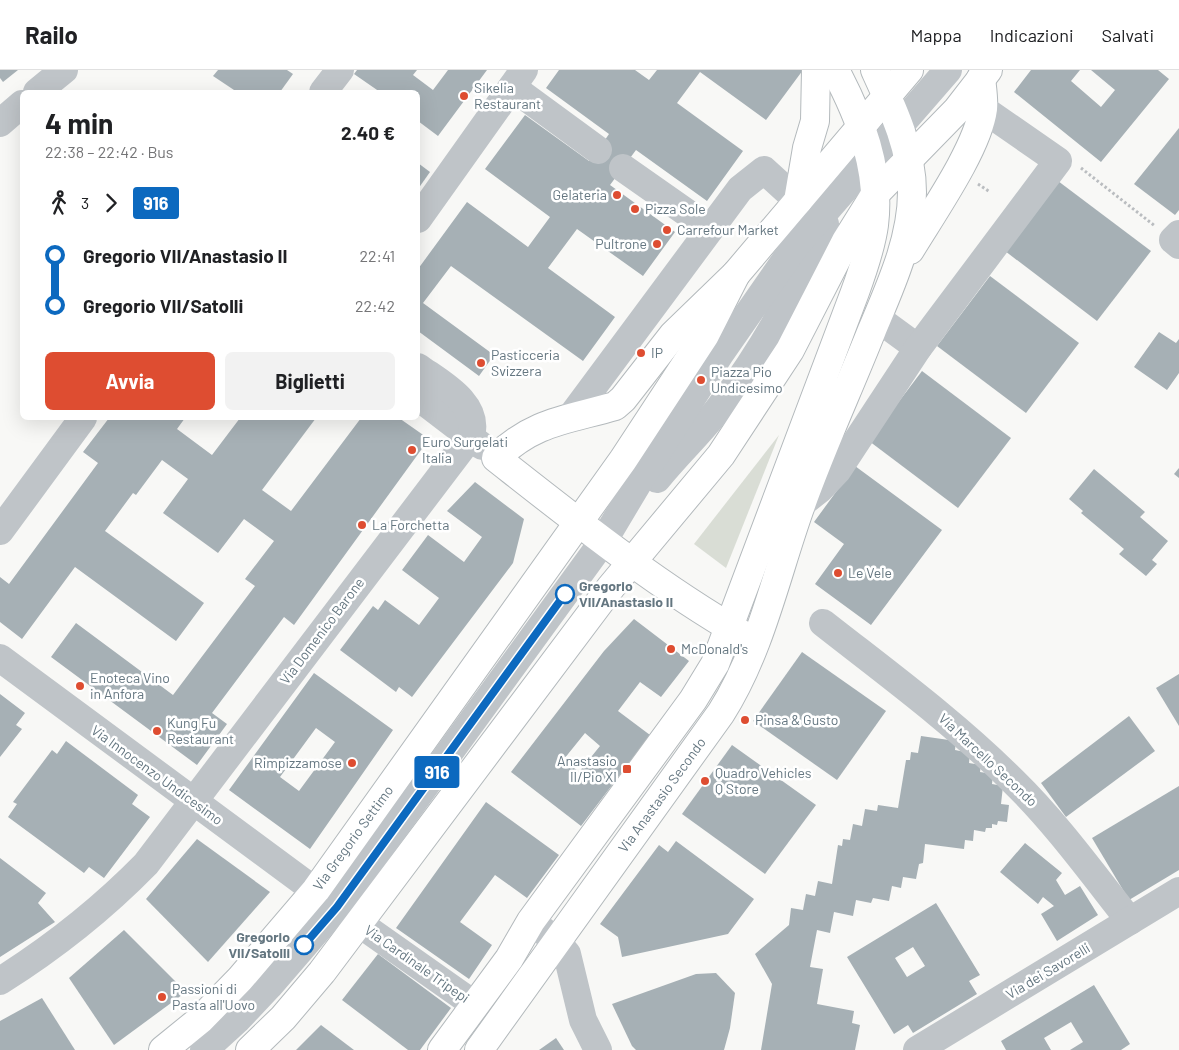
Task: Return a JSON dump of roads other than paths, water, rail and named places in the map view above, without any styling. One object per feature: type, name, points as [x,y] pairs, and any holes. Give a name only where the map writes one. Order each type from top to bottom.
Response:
[{"type":"main road","points":[[798,202],[807,148],[815,121],[816,70]]},
{"type":"main road","points":[[442,1050],[509,959],[531,921],[706,681],[715,664],[858,283],[872,234],[876,193],[870,159],[861,126],[835,70]]},
{"type":"main road","points":[[875,70],[899,126],[909,158],[911,206],[896,273]]},
{"type":"main road","points":[[908,70],[736,274],[673,335],[619,403],[525,434],[496,458],[633,561],[728,626],[755,642],[801,504],[896,273],[956,171],[976,132],[983,108],[984,74]]},
{"type":"main road","points":[[250,1050],[304,995],[360,924],[608,592],[701,480],[758,402],[790,350],[846,241],[876,193],[957,110],[984,74]]},
{"type":"main road","points":[[580,522],[705,335],[736,274]]},
{"type":"main road","name":"Via Gregorio Settimo","points":[[163,1050],[200,1020],[240,979],[316,890],[580,522]]},
{"type":"main road","name":"Via Anastasio Secondo","points":[[479,1050],[721,713],[742,676],[755,642]]},
{"type":"street","points":[[39,90],[64,70]]},
{"type":"street","points":[[325,90],[340,70]]},
{"type":"street","points":[[604,540],[644,473],[762,292],[796,244],[948,70]]},
{"type":"street","points":[[420,216],[518,78],[598,150]]},
{"type":"street","points":[[0,123],[20,106]]},
{"type":"street","points":[[801,504],[820,489],[837,471],[918,348],[1058,162],[983,108]]},
{"type":"street","points":[[623,168],[710,229]]},
{"type":"street","points":[[570,418],[740,189],[764,170],[798,202]]},
{"type":"street","points":[[604,540],[720,407],[768,335],[798,283],[836,198]]},
{"type":"street","points":[[672,460],[704,401],[765,310],[767,303],[762,292],[736,274]]},
{"type":"street","points":[[877,318],[918,348]]},
{"type":"street","points":[[420,368],[461,399],[473,420],[471,436]]},
{"type":"street","points":[[420,398],[471,436],[496,458]]},
{"type":"street","points":[[0,530],[82,420]]},
{"type":"street","name":"Via Domenico Barone","points":[[0,981],[53,947],[124,887],[146,864],[471,436]]},
{"type":"street","name":"Via Gregorio Settimo","points":[[204,1050],[269,986],[337,907],[604,540]]},
{"type":"street","name":"Via Marcello Secondo","points":[[823,623],[944,718],[1013,780],[1050,821],[1130,921]]},
{"type":"street","name":"Via Innocenzo Undicesimo","points":[[0,658],[337,907]]},
{"type":"street","name":"Via dei Savorelli","points":[[917,1050],[1179,891]]},
{"type":"street","name":"Via Cardinale Tripepi","points":[[337,907],[475,1005]]},
{"type":"street","points":[[531,921],[557,942],[570,960],[583,1020],[598,1050]]},
{"type":"place","name":"Sikelia Restaurant","points":[[464,96]]},
{"type":"place","name":"Gelateria","points":[[617,195]]},
{"type":"place","name":"Pizza Sole","points":[[635,209]]},
{"type":"place","name":"Carrefour Market","points":[[667,230]]},
{"type":"place","name":"Pultrone","points":[[657,244]]},
{"type":"place","name":"IP","points":[[641,353]]},
{"type":"place","name":"Pasticceria Svizzera","points":[[481,363]]},
{"type":"place","name":"Piazza Pio Undicesimo","points":[[701,380]]},
{"type":"place","name":"Euro Surgelati Italia","points":[[412,450]]},
{"type":"place","name":"La Forchetta","points":[[362,525]]},
{"type":"place","name":"Le Vele","points":[[838,573]]},
{"type":"place","name":"Gregorio VII/Anastasio II","points":[[565,594]]},
{"type":"place","name":"McDonald's","points":[[671,649]]},
{"type":"place","name":"Enoteca Vino in Anfora","points":[[80,686]]},
{"type":"place","name":"Pinsa & Gusto","points":[[745,720]]},
{"type":"place","name":"Kung Fu Restaurant","points":[[157,731]]},
{"type":"place","name":"Rimpizzamose","points":[[352,763]]},
{"type":"place","name":"Anastasio II/Pio XI","points":[[627,769]]},
{"type":"place","name":"Quadro Vehicles Q Store","points":[[705,781]]},
{"type":"place","name":"Gregorio VII/Satolli","points":[[304,945]]},
{"type":"place","name":"Passioni di Pasta all'Uovo","points":[[162,997]]}]
